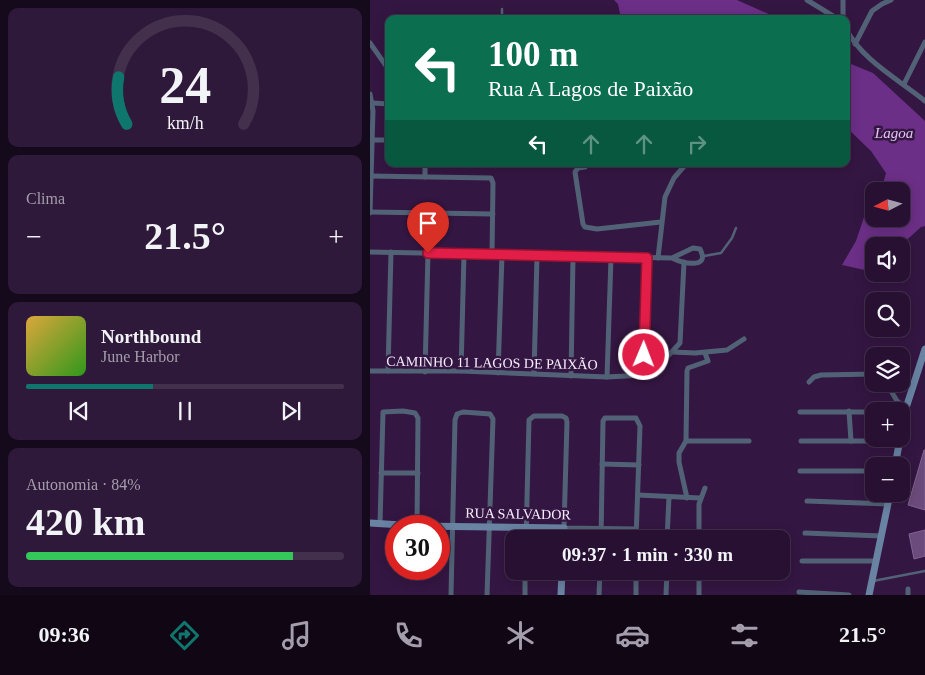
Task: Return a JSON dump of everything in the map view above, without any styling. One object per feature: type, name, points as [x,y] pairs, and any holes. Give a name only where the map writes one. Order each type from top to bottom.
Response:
[{"type":"street","points":[[807,0],[831,15]]},
{"type":"street","points":[[843,0],[843,15]]},
{"type":"street","points":[[855,44],[872,12],[891,0]]},
{"type":"street","points":[[850,36],[855,44],[870,59],[925,101]]},
{"type":"street","points":[[904,84],[925,42]]},
{"type":"street","points":[[370,43],[385,64]]},
{"type":"street","points":[[370,94],[372,140],[370,212],[492,214]]},
{"type":"street","points":[[371,103],[385,104]]},
{"type":"street","points":[[372,140],[385,140]]},
{"type":"street","points":[[425,167],[425,178]]},
{"type":"street","points":[[585,167],[578,168],[575,172],[585,227],[597,229],[662,222]]},
{"type":"street","points":[[658,258],[665,197],[668,188],[684,167]]},
{"type":"street","points":[[371,176],[491,178],[493,181],[492,254]]},
{"type":"street","points":[[370,252],[672,258],[696,264],[701,260],[702,256],[700,249],[696,247],[672,258]]},
{"type":"street","points":[[388,371],[391,252]]},
{"type":"street","points":[[425,372],[428,253]]},
{"type":"street","points":[[461,371],[464,254]]},
{"type":"street","points":[[498,374],[502,255]]},
{"type":"street","points":[[534,374],[537,256]]},
{"type":"street","points":[[571,376],[573,257]]},
{"type":"street","points":[[607,377],[611,258]]},
{"type":"street","points":[[644,375],[647,258]]},
{"type":"street","points":[[644,375],[678,346],[681,336],[684,262]]},
{"type":"street","points":[[673,352],[705,353],[728,350],[744,339]]},
{"type":"street","points":[[907,402],[925,349]]},
{"type":"street","points":[[687,498],[679,462],[680,453],[686,441],[687,370],[708,361],[705,353]]},
{"type":"street","name":"CAMINHO 11 LAGOS DE PAIXÃO","points":[[370,371],[461,371],[607,377],[644,375]]},
{"type":"street","points":[[810,382],[814,377],[821,375],[865,374]]},
{"type":"street","points":[[380,524],[383,412],[412,412],[418,418],[417,515]]},
{"type":"street","points":[[451,595],[455,420],[456,414],[463,412],[483,412],[493,417],[487,595]]},
{"type":"street","points":[[800,412],[865,412]]},
{"type":"street","points":[[849,412],[851,441]]},
{"type":"street","points":[[526,527],[528,420],[531,417],[560,416],[566,418],[568,424],[564,528]]},
{"type":"street","points":[[601,528],[603,420],[605,418],[624,417],[636,418],[640,423],[636,529]]},
{"type":"street","points":[[800,441],[865,440]]},
{"type":"street","points":[[686,441],[749,441]]},
{"type":"street","points":[[602,464],[639,465]]},
{"type":"street","points":[[800,471],[865,471]]},
{"type":"street","points":[[381,473],[418,473]]},
{"type":"street","points":[[700,530],[700,498],[705,488]]},
{"type":"street","points":[[638,495],[700,498]]},
{"type":"street","points":[[667,530],[668,497]]},
{"type":"street","points":[[807,501],[888,504],[869,595]]},
{"type":"street","name":"RUA SALVADOR","points":[[370,524],[385,524]]},
{"type":"street","name":"RUA SALVADOR","points":[[453,526],[636,529]]},
{"type":"street","points":[[804,534],[882,536]]},
{"type":"street","points":[[802,561],[876,561]]},
{"type":"street","points":[[525,580],[525,595]]},
{"type":"street","points":[[561,595],[562,580]]},
{"type":"street","points":[[599,595],[600,580]]},
{"type":"street","points":[[636,580],[636,595]]},
{"type":"street","points":[[666,580],[666,595]]},
{"type":"street","points":[[699,580],[699,595]]},
{"type":"street","points":[[799,592],[846,594]]},
{"type":"lane","points":[[502,9],[502,15]]},
{"type":"lane","points":[[702,256],[721,253],[729,244],[736,228]]},
{"type":"lane","points":[[872,582],[925,570]]},
{"type":"water","points":[[614,0],[737,0],[771,15],[620,15],[618,4]]},
{"type":"water","name":"Lagoa","points":[[850,64],[873,73],[925,121],[925,226],[921,227],[910,237],[865,237],[865,270],[842,265],[856,241],[865,214],[865,228],[910,228],[910,182],[884,182],[886,173],[871,151],[850,131]]},
{"type":"building","points":[[925,450],[925,510],[908,505]]},
{"type":"building","points":[[925,530],[925,556],[914,559],[909,534]]},
{"type":"route","points":[[428,253],[647,258],[644,355]]}]
